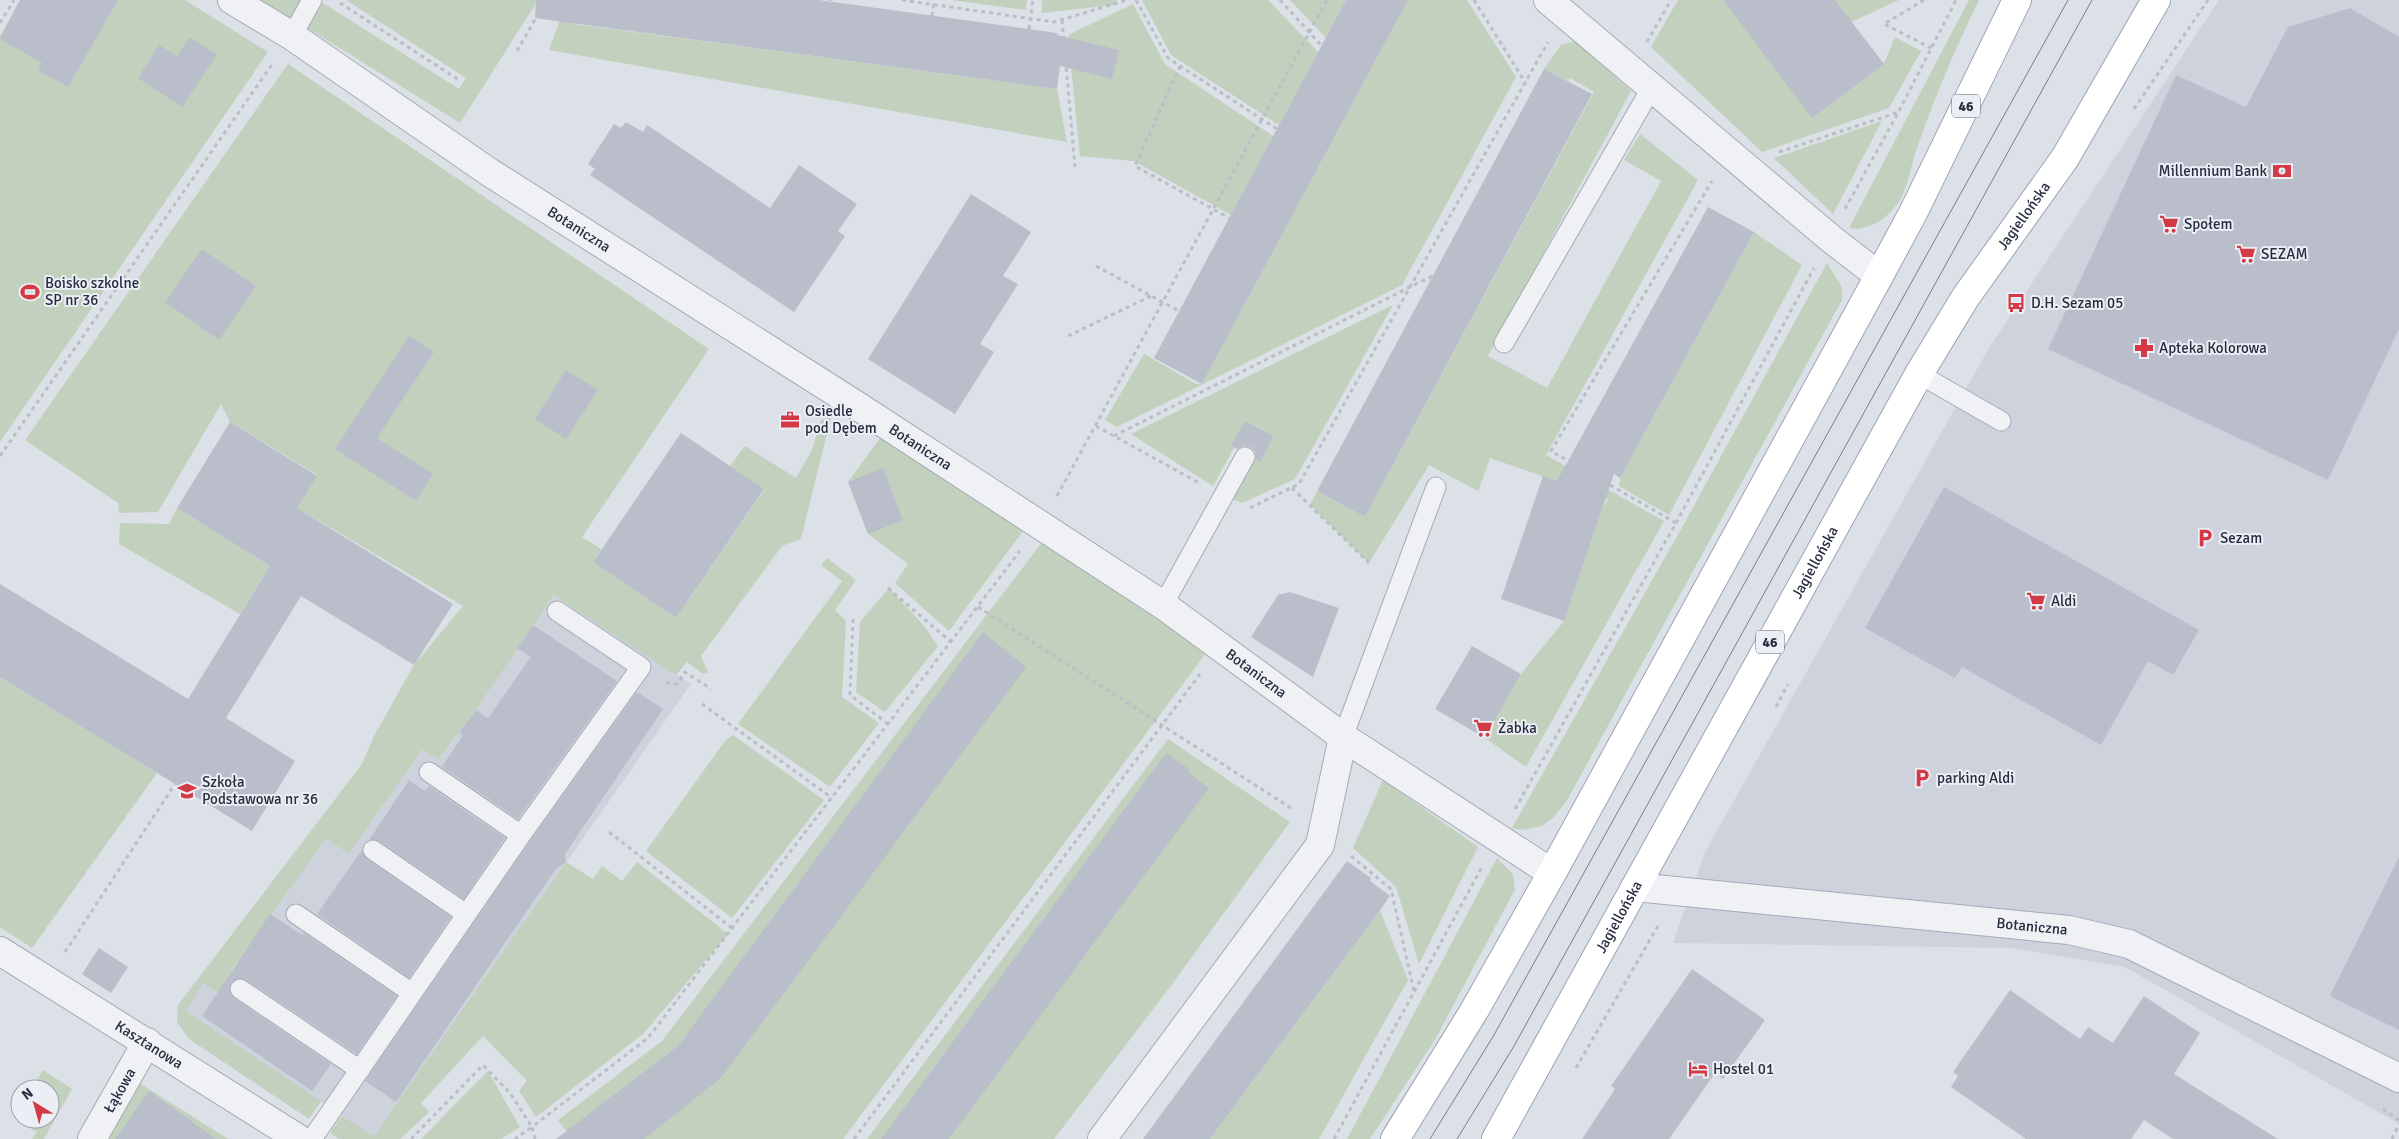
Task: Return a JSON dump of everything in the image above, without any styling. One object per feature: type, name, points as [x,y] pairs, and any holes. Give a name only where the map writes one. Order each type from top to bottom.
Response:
[{"type":"main road","name":"46","points":[[1395,1139],[1474,1011],[1552,872],[1914,213],[2017,0]]},
{"type":"main road","name":"Jagiellońska","points":[[1496,1139],[1919,374],[1965,298],[2065,158],[2156,0]]},
{"type":"street","name":"Botaniczna","points":[[232,0],[292,36],[489,172],[1041,524],[1163,605],[1343,737],[1552,872]]},
{"type":"street","points":[[1556,7],[1830,238],[1879,276]]},
{"type":"street","points":[[1102,1139],[1323,835],[1343,737]]},
{"type":"street","name":"Botaniczna","points":[[1634,887],[2069,930],[2129,944],[2399,1078]]},
{"type":"street","name":"Kasztanowa","points":[[0,951],[295,1137]]},
{"type":"street","name":"Łąkowa","points":[[92,1139],[147,1042]]},
{"type":"lane","points":[[292,36],[312,0]]},
{"type":"lane","points":[[1504,343],[1652,88]]},
{"type":"lane","points":[[1919,374],[2001,421]]},
{"type":"lane","points":[[1163,605],[1245,457]]},
{"type":"lane","points":[[1343,737],[1436,487]]},
{"type":"lane","points":[[295,1137],[360,1070],[521,835],[641,667],[557,611]]},
{"type":"lane","points":[[429,772],[521,835]]},
{"type":"lane","points":[[373,850],[466,914]]},
{"type":"lane","points":[[296,914],[412,993]]},
{"type":"lane","points":[[240,989],[360,1070]]},
{"type":"path","points":[[0,23],[14,0]]},
{"type":"path","points":[[335,0],[459,80]]},
{"type":"path","points":[[517,51],[546,0]]},
{"type":"path","points":[[902,0],[933,2],[1054,22],[1127,0]]},
{"type":"path","points":[[1029,28],[1033,0]]},
{"type":"path","points":[[1136,0],[1168,58],[1277,129]]},
{"type":"path","points":[[1280,0],[1322,46]]},
{"type":"path","points":[[515,1139],[648,1038],[1041,524],[1327,0]]},
{"type":"path","points":[[1474,0],[1525,82]]},
{"type":"path","points":[[1642,51],[1671,0]]},
{"type":"path","points":[[1924,0],[1884,24],[1931,48]]},
{"type":"path","points":[[1843,214],[1899,112],[1956,0]]},
{"type":"path","points":[[932,16],[933,2]]},
{"type":"path","points":[[1096,426],[1247,509],[1299,484],[1525,82],[1556,7]]},
{"type":"path","points":[[1062,20],[1074,168]]},
{"type":"path","points":[[0,456],[292,36]]},
{"type":"path","points":[[1180,66],[1135,166],[1229,218]]},
{"type":"path","points":[[1771,155],[1899,112]]},
{"type":"path","points":[[1676,523],[1551,451],[1715,175]]},
{"type":"path","points":[[1512,814],[1676,523],[1817,261]]},
{"type":"path","points":[[1096,266],[1179,311]]},
{"type":"path","points":[[1113,436],[1432,276]]},
{"type":"path","points":[[1068,336],[1151,296]]},
{"type":"path","points":[[1292,488],[1369,563]]},
{"type":"path","points":[[888,588],[951,642]]},
{"type":"path","points":[[978,607],[1162,725],[1323,835],[1391,889],[1415,992]]},
{"type":"path","points":[[853,619],[850,695],[888,724]]},
{"type":"path","points":[[854,1139],[1205,667]]},
{"type":"path","points":[[631,680],[677,684],[685,672],[711,689]]},
{"type":"path","points":[[702,704],[832,798]]},
{"type":"path","points":[[46,980],[175,784]]},
{"type":"path","points":[[609,832],[732,928]]},
{"type":"path","points":[[1334,1139],[1485,861]]},
{"type":"path","points":[[1575,1070],[1664,915]]},
{"type":"path","points":[[410,1139],[483,1065],[510,1093],[532,1127],[535,1139]]},
{"type":"path","points":[[2374,1104],[2399,1120]]},
{"type":"path","points":[[2392,1139],[2399,1124]]},
{"type":"shaded area","points":[[2219,0],[2399,0],[2399,1124],[2125,967],[2011,948],[1673,943],[1705,852],[1989,348]]},
{"type":"shaded area","points":[[554,595],[691,684],[374,1137],[186,1011],[203,983],[218,992],[235,965],[326,839],[349,854],[422,750],[440,759],[476,710]]},
{"type":"green space","points":[[20,0],[185,0],[268,52],[0,442],[0,36]]},
{"type":"green space","points":[[252,0],[303,0],[287,24]]},
{"type":"green space","points":[[346,0],[538,0],[460,123],[306,27],[323,3],[459,89],[466,78]]},
{"type":"green space","points":[[567,0],[574,24],[1057,89],[1067,142],[549,50]]},
{"type":"green space","points":[[951,0],[1027,0],[1026,10]]},
{"type":"green space","points":[[1042,0],[1117,0],[1114,5],[1042,13]]},
{"type":"green space","points":[[1142,0],[1268,0],[1318,52],[1279,125],[1171,55]]},
{"type":"green space","points":[[1290,0],[1346,0],[1326,38]]},
{"type":"green space","points":[[1408,0],[1467,0],[1516,77],[1402,285],[1117,427],[1105,420],[1144,354],[1196,384],[1202,384]]},
{"type":"green space","points":[[1678,0],[1723,0],[1884,64],[1895,37],[1921,51],[1889,108],[1762,152],[1651,47]]},
{"type":"green space","points":[[1835,0],[1899,0],[1851,22]]},
{"type":"green space","points":[[1969,0],[1979,0],[1931,108],[1906,187],[1900,200],[1878,222],[1864,228],[1849,228]]},
{"type":"green space","points":[[1133,4],[1165,64],[1273,136],[1231,215],[1134,161],[1080,156],[1068,37],[1070,34]]},
{"type":"green space","points":[[1575,41],[1631,91],[1488,356],[1547,388],[1661,181],[1624,160],[1640,134],[1698,180],[1546,455],[1664,521],[1526,767],[1485,738],[1521,674],[1564,621],[1602,509],[1608,499],[1490,458],[1478,491],[1429,465],[1369,563],[1310,505],[1317,491],[1365,517],[1594,92],[1570,78],[1568,81],[1544,69],[1561,45]]},
{"type":"green space","points":[[288,64],[709,349],[582,537],[601,549],[593,562],[676,618],[764,490],[730,466],[745,446],[796,478],[812,450],[821,420],[831,417],[801,539],[782,546],[701,656],[708,672],[703,674],[687,662],[676,675],[554,595],[476,710],[439,759],[422,750],[349,854],[326,839],[235,965],[218,993],[203,983],[186,1011],[321,1101],[309,1119],[189,1039],[177,1022],[178,1005],[362,764],[375,734],[414,665],[463,606],[297,508],[317,475],[230,422],[221,404],[158,512],[119,513],[118,503],[25,440]]},
{"type":"green space","points":[[1882,121],[1833,214],[1774,158]]},
{"type":"green space","points":[[1754,232],[1802,265],[1669,515],[1619,486],[1620,478]]},
{"type":"green space","points":[[1827,263],[1842,287],[1842,300],[1566,802],[1553,818],[1542,826],[1524,830],[1512,828],[1680,531]]},
{"type":"green space","points":[[1393,305],[1295,479],[1242,503],[1231,499],[1253,458],[1260,462],[1274,436],[1248,422],[1213,486],[1131,434]]},
{"type":"green space","points":[[883,434],[1023,531],[949,631],[895,583],[908,564],[868,534],[848,482]]},
{"type":"green space","points":[[177,508],[270,566],[240,614],[119,544],[120,523],[169,524]]},
{"type":"green space","points":[[1043,541],[1207,652],[843,1139],[572,1139],[558,1120],[662,1041]]},
{"type":"green space","points":[[827,558],[856,580],[835,610],[846,621],[842,697],[879,723],[830,787],[738,724],[842,581],[821,565]]},
{"type":"green space","points":[[889,588],[925,627],[938,646],[885,712],[856,692],[860,622]]},
{"type":"green space","points":[[0,677],[157,773],[32,948],[0,927]]},
{"type":"green space","points":[[733,735],[824,800],[732,918],[646,851],[725,741]]},
{"type":"green space","points":[[1168,739],[1290,822],[1170,987],[1054,1139],[867,1139]]},
{"type":"green space","points":[[1383,780],[1478,847],[1419,964],[1396,887],[1353,848]]},
{"type":"green space","points":[[1497,858],[1513,874],[1515,890],[1436,1038],[1370,1139],[1347,1139]]},
{"type":"green space","points":[[566,862],[593,879],[602,866],[622,881],[637,862],[728,934],[644,1033],[536,1117],[519,1091],[527,1081],[483,1036],[421,1103],[429,1112],[400,1139],[339,1139],[330,1133],[342,1116],[374,1136]]},
{"type":"green space","points":[[1380,910],[1408,980],[1319,1139],[1210,1139]]},
{"type":"green space","points":[[43,1070],[57,1079],[38,1079]]},
{"type":"green space","points":[[488,1071],[520,1127],[501,1139],[421,1139]]},
{"type":"green space","points":[[60,1081],[72,1089],[60,1110]]},
{"type":"green space","points":[[136,1081],[228,1139],[103,1139]]},
{"type":"green space","points":[[32,1129],[50,1129],[44,1139],[32,1139],[37,1132]]},
{"type":"building","points":[[20,0],[118,0],[68,87],[38,70],[42,63],[0,39]]},
{"type":"building","points":[[536,0],[819,0],[1057,33],[1057,35],[1119,50],[1112,79],[1060,66],[1057,89],[535,18]]},
{"type":"building","points":[[1346,0],[1408,0],[1202,384],[1154,358]]},
{"type":"building","points":[[1723,0],[1835,0],[1884,64],[1812,118]]},
{"type":"building","name":"SEZAM","points":[[2350,8],[2399,37],[2399,329],[2328,480],[2048,349],[2176,75],[2246,107],[2288,27]]},
{"type":"building","points":[[190,37],[217,55],[182,107],[138,78],[159,45],[177,56]]},
{"type":"building","points":[[1544,69],[1592,94],[1365,517],[1317,491]]},
{"type":"building","points":[[626,122],[643,132],[647,125],[770,208],[799,165],[857,204],[838,231],[845,236],[794,312],[590,175],[595,169],[588,164],[614,124],[621,128]]},
{"type":"building","points":[[971,194],[1031,232],[1003,276],[1018,284],[980,344],[994,352],[955,414],[868,359]]},
{"type":"building","points":[[1708,207],[1754,232],[1620,478],[1614,474],[1564,621],[1501,599],[1543,476],[1557,481]]},
{"type":"building","points":[[202,249],[256,286],[219,340],[165,302]]},
{"type":"building","points":[[409,336],[434,352],[377,438],[433,474],[416,501],[335,449]]},
{"type":"building","points":[[566,370],[598,390],[566,439],[535,419]]},
{"type":"building","points":[[1245,421],[1274,436],[1260,462],[1256,459],[1255,452],[1251,447],[1244,446],[1237,449],[1231,446]]},
{"type":"building","name":"Szkoła Podstawowa nr 36","points":[[230,422],[317,476],[297,508],[453,604],[414,665],[301,596],[226,718],[295,761],[252,831],[0,677],[0,584],[188,699],[270,566],[177,508]]},
{"type":"building","points":[[681,433],[764,489],[676,618],[593,562]]},
{"type":"building","points":[[883,468],[903,520],[868,534],[848,482]]},
{"type":"building","points":[[1944,487],[2199,630],[2173,675],[2148,661],[2101,745],[1962,667],[1955,678],[1865,628]]},
{"type":"building","points":[[1290,592],[1339,608],[1313,677],[1251,637],[1278,595]]},
{"type":"building","points":[[533,625],[617,681],[518,819],[442,767],[463,735],[459,733],[476,710],[488,718],[531,657],[517,648]]},
{"type":"building","points":[[983,632],[1026,667],[721,1078],[644,1139],[556,1139],[678,1046]]},
{"type":"building","points":[[1472,646],[1521,674],[1485,738],[1435,709]]},
{"type":"building","points":[[636,693],[639,693],[663,709],[565,854],[566,862],[555,870],[396,1102],[365,1081],[530,841]]},
{"type":"building","points":[[1166,753],[1190,770],[1188,772],[1209,788],[949,1139],[881,1139]]},
{"type":"building","points":[[409,780],[425,791],[429,786],[505,838],[464,899],[379,841],[369,840]]},
{"type":"building","points":[[362,850],[367,859],[451,917],[409,978],[317,914]]},
{"type":"building","points":[[2399,857],[2399,1030],[2330,996]]},
{"type":"building","points":[[1347,861],[1371,878],[1370,881],[1390,896],[1380,910],[1210,1139],[1143,1139]]},
{"type":"building","points":[[270,914],[302,935],[304,933],[397,996],[357,1054],[246,980],[240,978],[231,982],[229,989],[234,998],[331,1064],[312,1091],[202,1016]]},
{"type":"building","points":[[99,948],[128,967],[111,993],[82,974]]},
{"type":"building","points":[[1692,969],[1765,1020],[1723,1079],[1715,1073],[1669,1139],[1582,1139],[1615,1089],[1611,1086]]},
{"type":"building","points":[[2010,990],[2080,1039],[2088,1027],[2113,1043],[2144,996],[2200,1033],[2174,1074],[2278,1139],[2173,1139],[2144,1120],[2131,1139],[2026,1139],[1951,1087],[1958,1076],[1953,1072]]},
{"type":"building","points":[[149,1091],[216,1139],[115,1139]]},
{"type":"tram line","points":[[1430,1139],[1494,1035],[2068,0]]},
{"type":"tram line","points":[[1457,1139],[1514,1046],[2092,0]]},
{"type":"place","name":"Millennium Bank","points":[[2282,171]]},
{"type":"place","name":"Społem","points":[[2169,224]]},
{"type":"place","name":"SEZAM","points":[[2246,254]]},
{"type":"place","name":"Boisko szkolne SP nr 36","points":[[30,292]]},
{"type":"place","name":"D.H. Sezam 05","points":[[2016,303]]},
{"type":"place","name":"Apteka Kolorowa","points":[[2144,348]]},
{"type":"place","name":"Osiedle pod Dębem","points":[[790,420]]},
{"type":"place","name":"Sezam","points":[[2205,538]]},
{"type":"place","name":"Aldi","points":[[2036,601]]},
{"type":"place","name":"Żabka","points":[[1483,728]]},
{"type":"place","name":"parking Aldi","points":[[1922,778]]},
{"type":"place","name":"Szkoła Podstawowa nr 36","points":[[187,791]]},
{"type":"place","name":"Hostel 01","points":[[1698,1069]]}]
